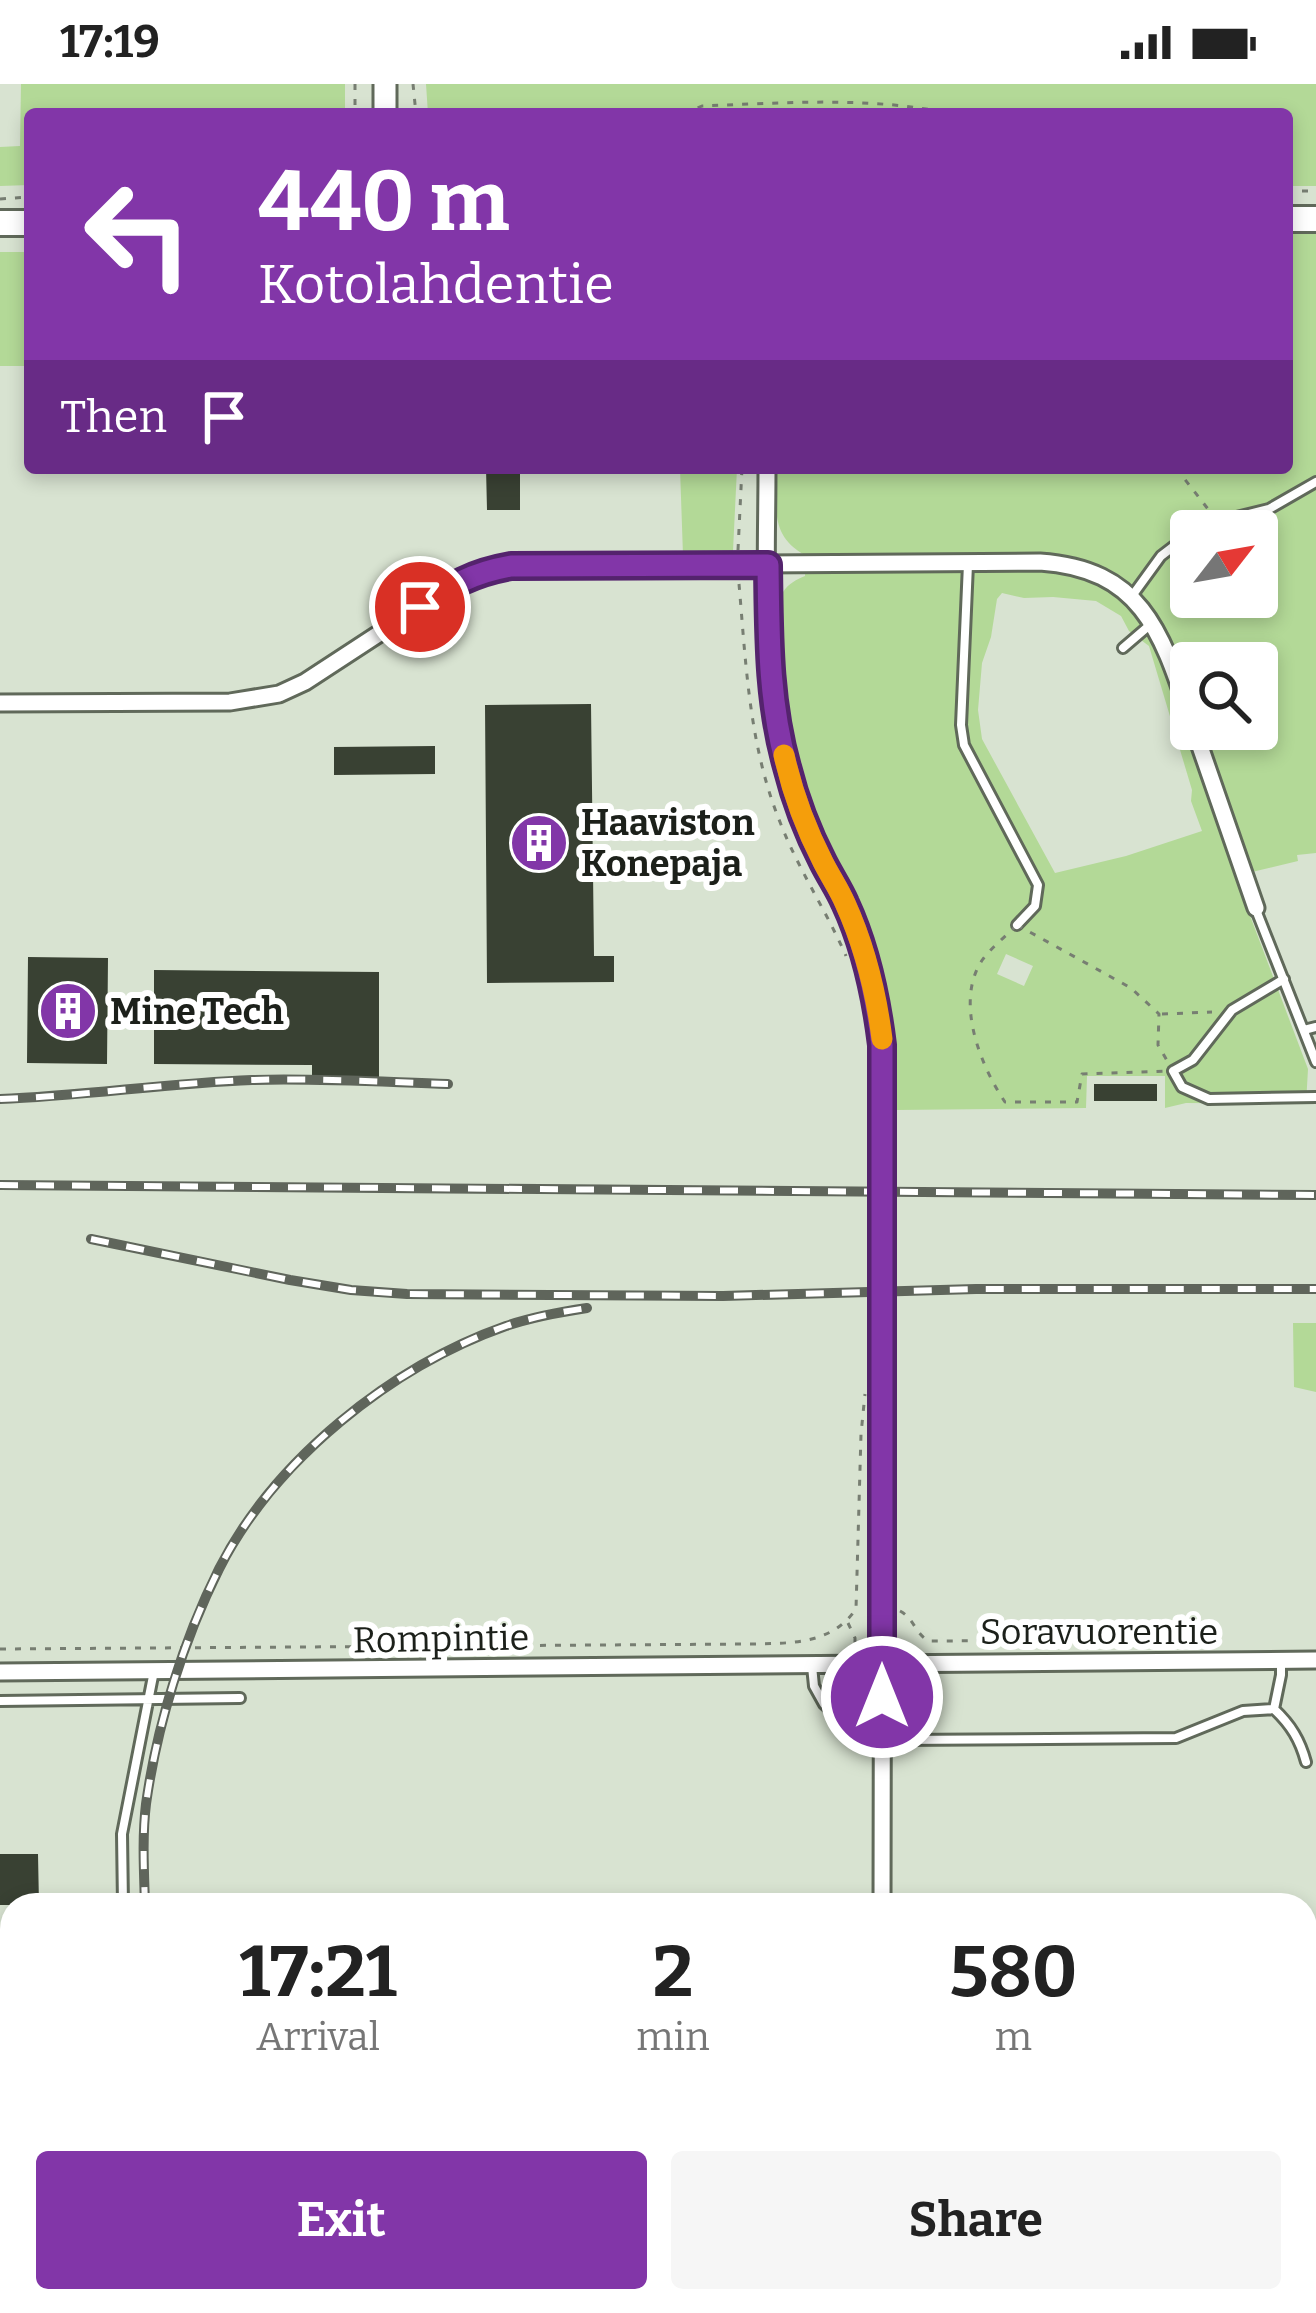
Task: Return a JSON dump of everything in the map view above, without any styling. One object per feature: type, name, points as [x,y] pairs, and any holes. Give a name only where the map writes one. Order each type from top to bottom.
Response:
[{"type":"street","points":[[767,474],[772,697],[787,767],[820,857],[844,901],[867,962],[878,1012],[884,1081],[882,1893]]},
{"type":"street","points":[[0,703],[230,702],[279,694],[458,582],[511,566],[1065,564],[1096,574],[1132,596],[1170,659]]},
{"type":"street","points":[[1201,750],[1256,908]]},
{"type":"street","name":"Soravuorentie","points":[[882,1664],[1316,1660]]},
{"type":"street","name":"Rompintie","points":[[0,1672],[882,1664]]},
{"type":"lane","points":[[1265,510],[1316,482]]},
{"type":"lane","points":[[1132,596],[1170,549]]},
{"type":"lane","points":[[968,562],[961,725],[964,745],[1038,885],[1035,906],[1017,925]]},
{"type":"lane","points":[[1123,648],[1152,623]]},
{"type":"lane","points":[[1256,908],[1316,1062]]},
{"type":"lane","points":[[1284,979],[1232,1010],[1192,1060],[1172,1071],[1182,1087],[1209,1099],[1316,1096]]},
{"type":"lane","points":[[1304,1030],[1316,1027]]},
{"type":"lane","points":[[1274,1709],[1281,1660]]},
{"type":"lane","points":[[812,1665],[814,1685],[824,1704],[846,1724],[897,1740],[1176,1738],[1243,1711],[1274,1709],[1301,1743],[1306,1762]]},
{"type":"lane","points":[[123,1893],[122,1834],[154,1671]]},
{"type":"lane","points":[[0,1701],[240,1699]]},
{"type":"path","points":[[697,108],[909,108]]},
{"type":"path","points":[[1180,474],[1208,510]]},
{"type":"path","points":[[1159,1013],[1159,1045],[1172,1071],[1082,1073],[1077,1102],[1005,1102],[991,1081],[974,1031],[970,1000],[982,961],[1017,925],[1131,988],[1159,1013],[1232,1010]]},
{"type":"path","points":[[0,1649],[801,1643],[819,1639],[848,1621],[856,1609],[866,1387]]},
{"type":"path","points":[[856,1609],[904,1613],[929,1641],[1169,1640],[1199,1660]]},
{"type":"path","points":[[848,1621],[855,1638],[855,1687],[863,1697],[882,1697]]},
{"type":"green space","points":[[21,84],[345,84],[345,108],[24,108],[24,185],[0,186],[0,147],[20,146]]},
{"type":"green space","points":[[426,84],[1316,84],[1316,186],[1293,186],[1293,108],[428,108]]},
{"type":"green space","points":[[1293,232],[1316,232],[1316,853],[1235,876],[1308,1069],[1306,1104],[1186,1103],[1165,1108],[1165,1076],[1087,1076],[1086,1108],[896,1110],[890,1027],[878,966],[811,810],[783,700],[777,611],[785,589],[805,576],[805,555],[785,538],[777,518],[777,474],[1293,474]],"holes":[[[1002,593],[1096,601],[1121,616],[1129,631],[1149,646],[1170,716],[1170,642],[1278,642],[1278,750],[1180,750],[1202,831],[1055,873],[982,739],[978,710],[982,663],[997,599]],[[1006,954],[1033,966],[1024,986],[997,974]]]},
{"type":"green space","points":[[0,252],[24,252],[24,366],[0,366]]},
{"type":"green space","points":[[680,474],[737,474],[733,551],[683,555]]},
{"type":"green space","points":[[1293,1323],[1316,1323],[1316,1392],[1294,1387]]},
{"type":"building","points":[[486,474],[520,474],[520,510],[487,510]]},
{"type":"building","name":"Haaviston Konepaja","points":[[591,704],[594,956],[614,956],[614,982],[487,983],[485,705]]},
{"type":"building","points":[[435,746],[435,774],[334,775],[334,747]]},
{"type":"building","name":"Mine Tech","points":[[28,957],[108,958],[107,1064],[27,1063]]},
{"type":"building","points":[[154,970],[379,972],[379,1077],[312,1077],[312,1065],[154,1064]]},
{"type":"building","points":[[1094,1084],[1157,1084],[1157,1101],[1094,1101]]},
{"type":"building","points":[[0,1854],[38,1854],[39,1893],[0,1893]]},
{"type":"railway","points":[[0,1099],[252,1080],[448,1084]]},
{"type":"railway","points":[[0,1185],[1316,1195]]},
{"type":"railway","points":[[91,1239],[290,1280],[407,1294],[723,1296],[976,1289],[1316,1289]]},
{"type":"railway","points":[[145,1893],[146,1804],[164,1714],[194,1625],[242,1529],[304,1455],[380,1392],[463,1343],[506,1326],[587,1308]]},
{"type":"slow traffic","points":[[784,755],[801,811],[862,945],[882,1039]]},
{"type":"place","name":"Haaviston Konepaja","points":[[539,843]]},
{"type":"place","name":"Mine Tech","points":[[68,1011]]},
{"type":"route","points":[[420,607],[458,582],[511,566],[768,565],[772,697],[787,767],[820,857],[862,945],[882,1045],[882,1697]]}]
